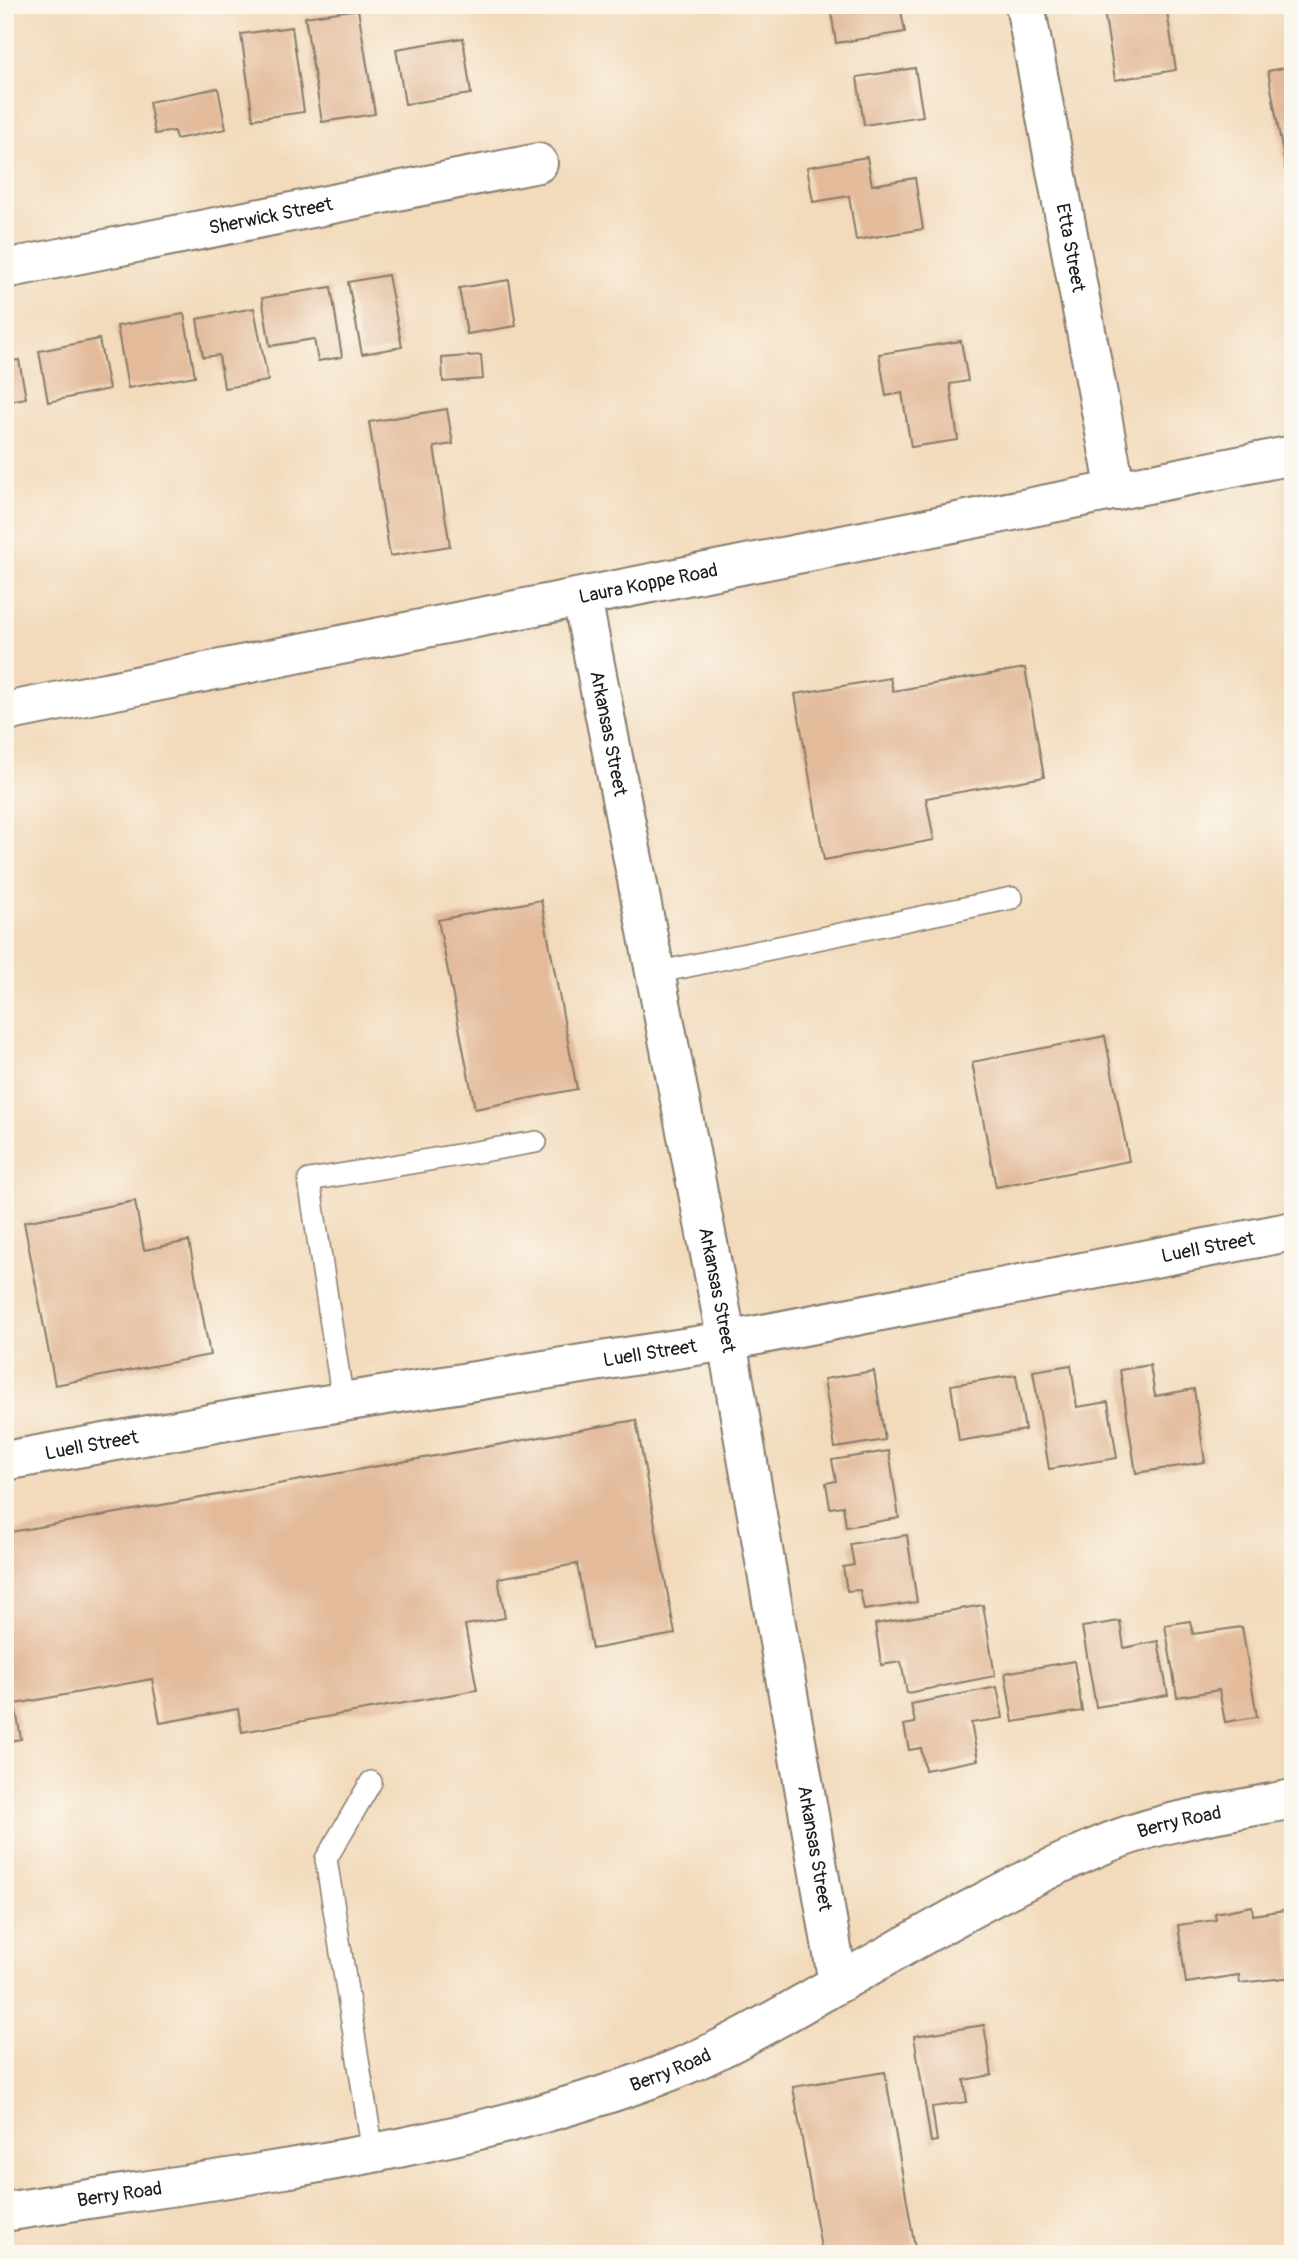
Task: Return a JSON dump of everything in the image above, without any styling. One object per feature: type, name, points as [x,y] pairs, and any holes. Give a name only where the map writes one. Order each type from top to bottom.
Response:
[{"type":"street","name":"Etta Street","points":[[1025,5],[1115,491]]},
{"type":"street","name":"Sherwick Street","points":[[5,269],[538,163]]},
{"type":"street","name":"Laura Koppe Road","points":[[5,712],[1293,455]]},
{"type":"street","name":"Arkansas Street","points":[[582,598],[727,1341],[838,1983]]},
{"type":"street","name":"Luell Street","points":[[5,1461],[343,1402],[727,1341],[1293,1231]]},
{"type":"street","name":"Berry Road","points":[[5,2212],[373,2153],[486,2130],[657,2077],[748,2035],[1016,1885],[1097,1847],[1176,1823],[1293,1799]]},
{"type":"lane","points":[[655,973],[1012,898]]},
{"type":"lane","points":[[343,1402],[309,1180],[536,1142]]},
{"type":"lane","points":[[371,1782],[326,1859],[373,2153]]},
{"type":"building","points":[[830,5],[900,5],[905,32],[836,43]]},
{"type":"building","points":[[1139,5],[1166,5],[1176,70],[1115,80],[1104,11]]},
{"type":"building","points":[[358,9],[375,114],[322,122],[305,17]]},
{"type":"building","points":[[292,27],[304,112],[253,119],[241,34]]},
{"type":"building","points":[[463,38],[471,94],[405,104],[396,49]]},
{"type":"building","points":[[1293,66],[1293,199],[1291,199],[1268,71]]},
{"type":"building","points":[[915,68],[923,116],[864,125],[857,77]]},
{"type":"building","points":[[218,88],[226,129],[176,139],[174,131],[155,134],[149,102]]},
{"type":"building","points":[[867,157],[872,185],[915,178],[923,229],[856,240],[849,196],[813,202],[807,167]]},
{"type":"building","points":[[388,275],[402,347],[362,354],[348,282]]},
{"type":"building","points":[[509,280],[516,326],[467,334],[459,288]]},
{"type":"building","points":[[331,287],[342,357],[318,361],[314,339],[270,346],[262,298]]},
{"type":"building","points":[[254,308],[268,381],[224,388],[219,355],[203,357],[197,319]]},
{"type":"building","points":[[184,314],[195,376],[128,388],[117,326]]},
{"type":"building","points":[[99,339],[109,389],[48,402],[39,351]]},
{"type":"building","points":[[961,341],[968,381],[950,384],[958,440],[911,447],[902,393],[886,396],[879,354]]},
{"type":"building","points":[[481,355],[483,379],[443,382],[442,358]]},
{"type":"building","points":[[19,360],[26,398],[5,402],[5,362]]},
{"type":"building","points":[[447,409],[453,444],[434,447],[450,546],[390,556],[369,422]]},
{"type":"building","points":[[1025,668],[1044,777],[926,798],[934,840],[824,860],[795,694],[890,678],[893,691]]},
{"type":"building","points":[[541,900],[577,1089],[475,1109],[438,920]]},
{"type":"building","points":[[1105,1036],[1129,1161],[996,1187],[972,1062]]},
{"type":"building","points":[[135,1201],[144,1250],[189,1241],[210,1355],[55,1385],[24,1222]]},
{"type":"building","points":[[1071,1365],[1077,1407],[1108,1402],[1117,1458],[1049,1469],[1033,1371]]},
{"type":"building","points":[[1150,1365],[1155,1396],[1194,1389],[1205,1462],[1136,1473],[1120,1370]]},
{"type":"building","points":[[874,1371],[885,1440],[835,1448],[824,1379]]},
{"type":"building","points":[[1016,1375],[1025,1430],[959,1441],[951,1385]]},
{"type":"building","points":[[636,1420],[675,1634],[592,1649],[577,1564],[498,1578],[505,1618],[465,1625],[477,1690],[242,1732],[238,1709],[160,1723],[152,1679],[15,1704],[21,1739],[5,1742],[5,1533]]},
{"type":"building","points":[[889,1451],[899,1518],[846,1527],[843,1506],[830,1508],[826,1483],[836,1481],[832,1460]]},
{"type":"building","points":[[907,1535],[917,1602],[864,1610],[860,1590],[847,1591],[843,1567],[854,1565],[850,1544]]},
{"type":"building","points":[[983,1605],[995,1676],[907,1693],[901,1662],[881,1665],[875,1624]]},
{"type":"building","points":[[1120,1621],[1124,1648],[1158,1641],[1168,1695],[1096,1707],[1082,1627]]},
{"type":"building","points":[[1190,1621],[1193,1634],[1242,1627],[1257,1717],[1225,1722],[1219,1690],[1177,1697],[1165,1625]]},
{"type":"building","points":[[1074,1661],[1082,1711],[1013,1722],[1005,1673]]},
{"type":"building","points":[[997,1687],[1003,1718],[971,1723],[978,1760],[925,1770],[921,1748],[909,1750],[904,1725],[915,1723],[911,1704]]},
{"type":"building","points":[[1252,1906],[1253,1915],[1285,1910],[1293,1977],[1240,1983],[1239,1975],[1186,1983],[1178,1925],[1216,1920],[1215,1913]]},
{"type":"building","points":[[984,2025],[992,2075],[964,2080],[967,2102],[932,2107],[937,2141],[931,2142],[914,2036]]},
{"type":"building","points":[[885,2072],[916,2254],[822,2254],[793,2087]]}]
